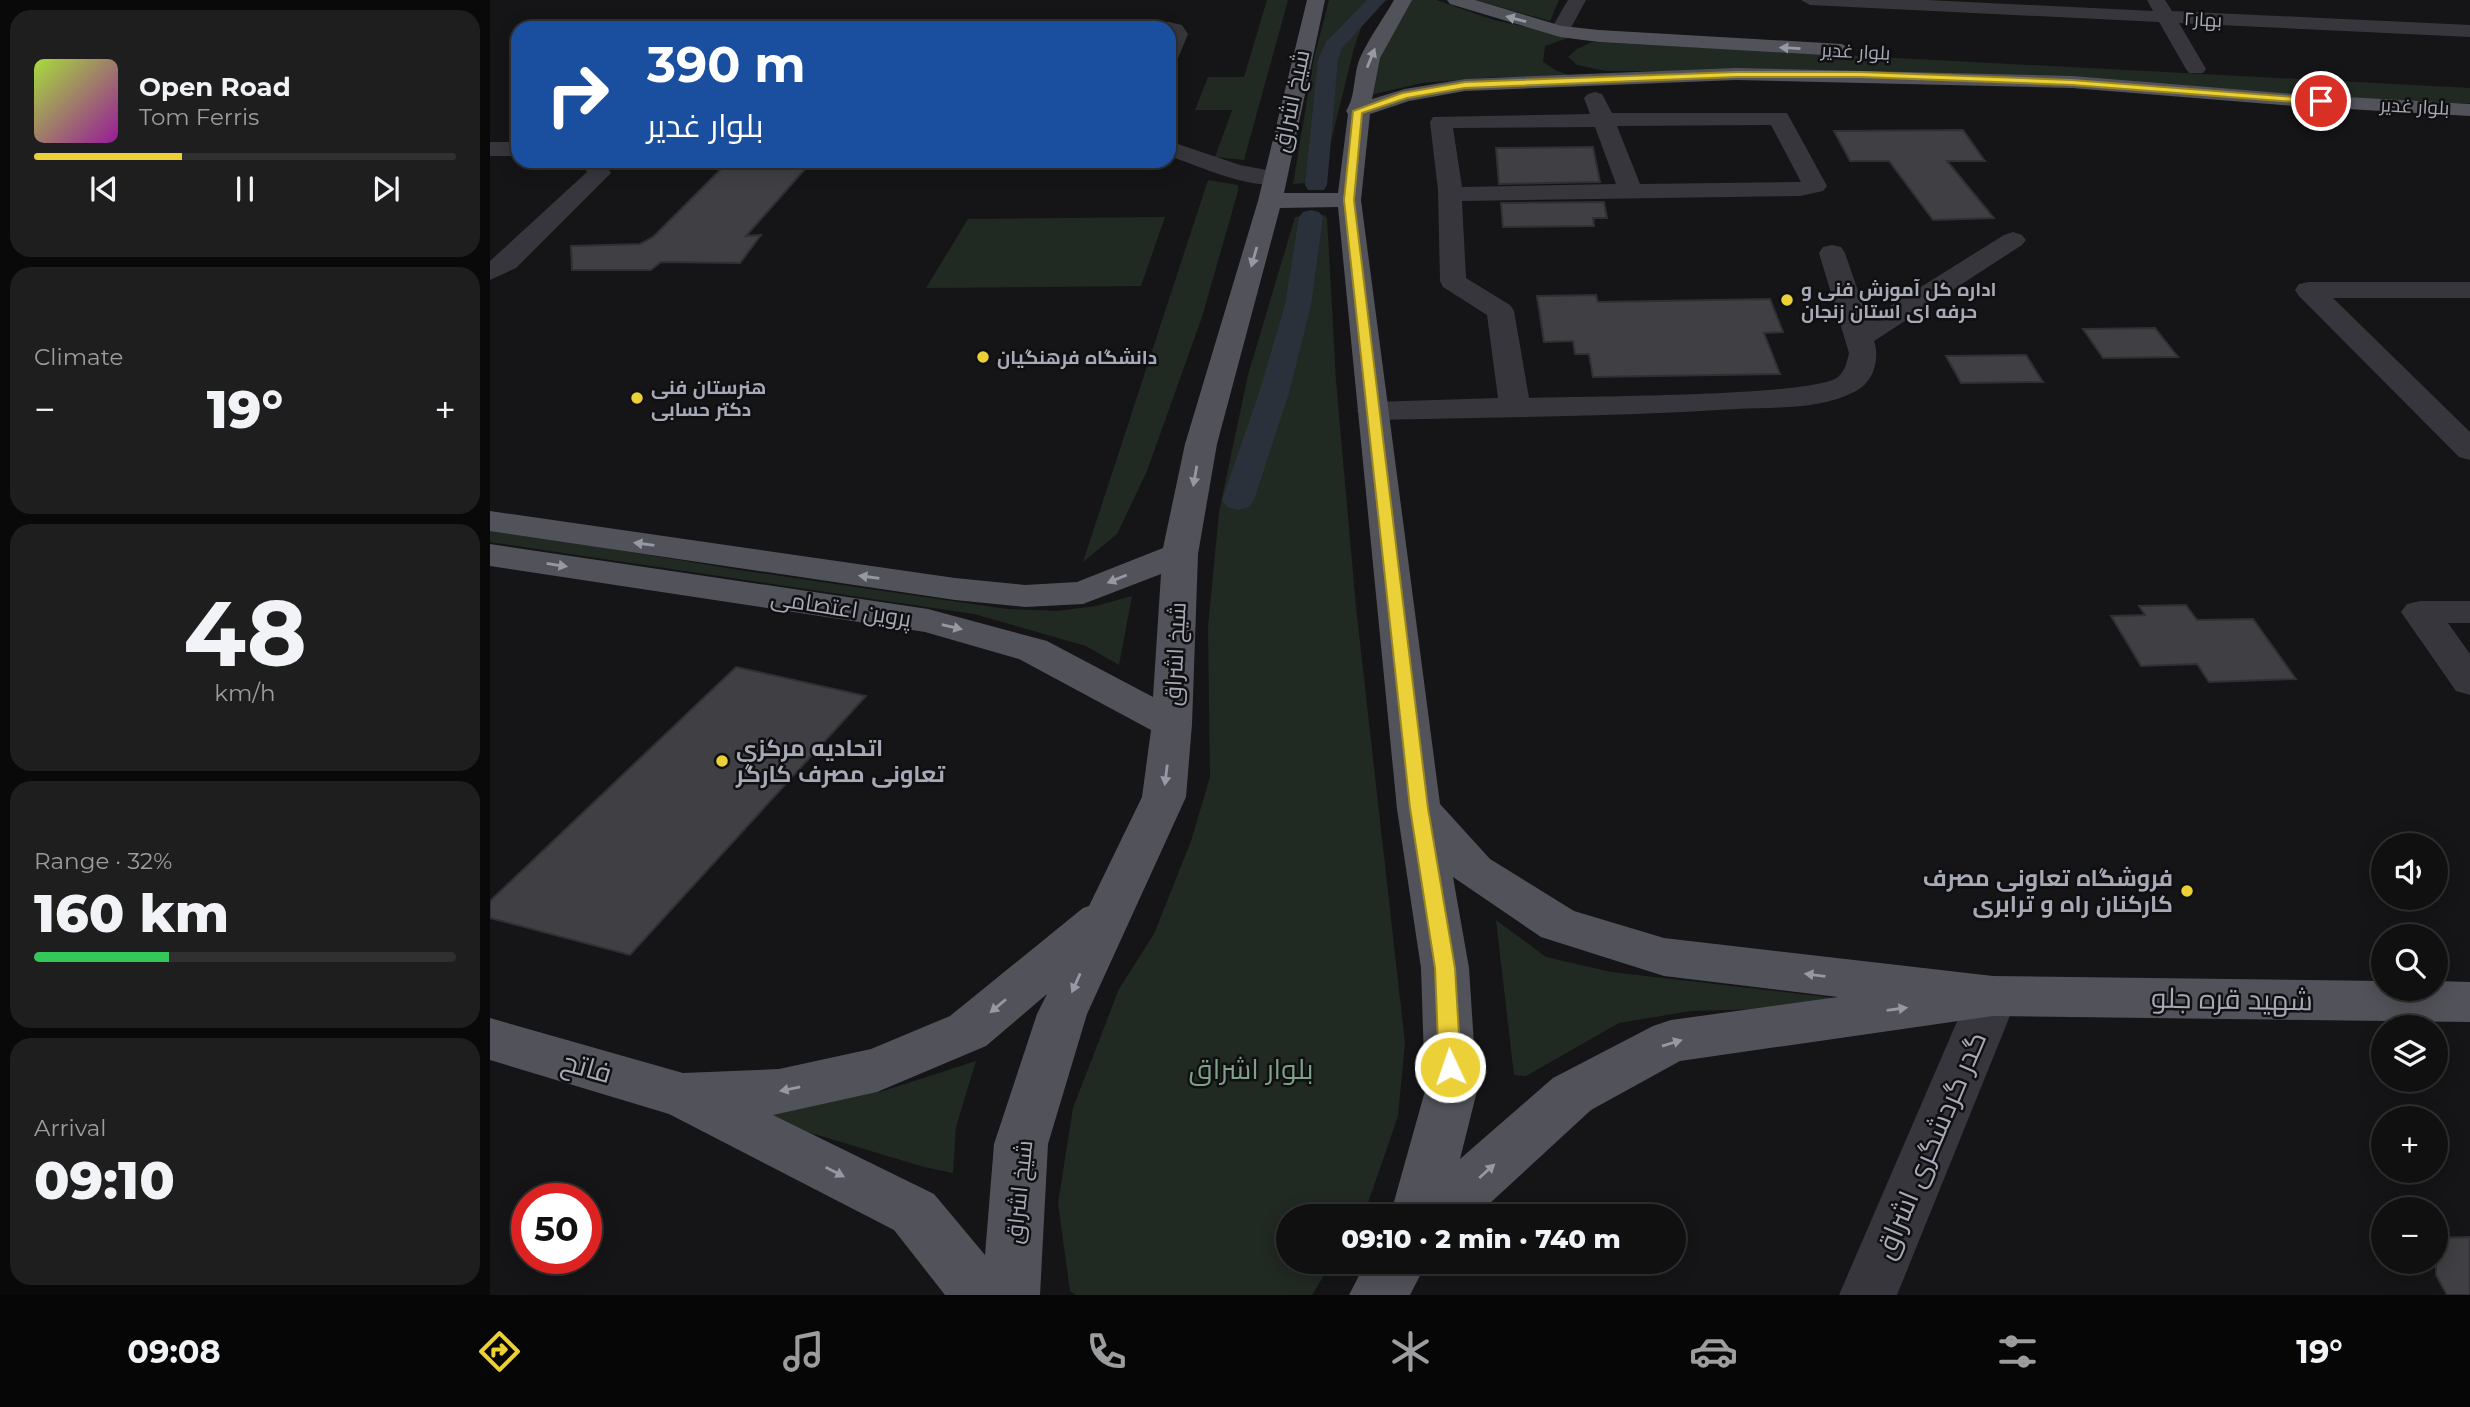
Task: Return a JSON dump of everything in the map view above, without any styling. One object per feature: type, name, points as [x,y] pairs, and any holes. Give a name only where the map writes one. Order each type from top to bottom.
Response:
[{"type":"main road","name":"شیخ اشراق","points":[[1011,1295],[1021,1144],[1062,1014],[1164,797],[1172,724],[1181,554],[1200,444],[1272,190],[1316,0]]},
{"type":"main road","points":[[1404,0],[1370,58],[1357,111],[1349,200],[1419,808],[1445,968],[1451,1091],[1421,1204]]},
{"type":"main road","name":"بلوار غدیر","points":[[1456,0],[1560,30],[1599,36],[1867,52]]},
{"type":"main road","points":[[1599,36],[1569,47],[1564,57],[1583,72],[1613,79]]},
{"type":"main road","points":[[2059,62],[2086,63]]},
{"type":"main road","points":[[2168,68],[2203,69]]},
{"type":"main road","name":"بلوار غدیر","points":[[1357,111],[1433,89],[1736,75],[2072,82],[2294,100],[2470,110]]},
{"type":"main road","points":[[1272,190],[1349,200]]},
{"type":"main road","name":"پروین اعتصامی","points":[[490,521],[942,587],[1026,596],[1083,593],[1181,554]]},
{"type":"main road","name":"پروین اعتصامی","points":[[490,555],[915,619],[985,635],[1033,649],[1172,724]]},
{"type":"main road","points":[[1419,808],[1474,872],[1558,924],[1664,957],[1993,996]]},
{"type":"main road","points":[[683,1096],[779,1092],[877,1070],[957,1036],[968,1031],[1107,915]]},
{"type":"main road","points":[[1449,1204],[1572,1094],[1671,1041],[1993,996]]},
{"type":"main road","name":"شهید قره جلو","points":[[1993,996],[2470,1002]]},
{"type":"main road","name":"فاتح","points":[[490,1039],[683,1096]]},
{"type":"main road","points":[[683,1096],[914,1212],[981,1295]]},
{"type":"main road","points":[[1378,1295],[1391,1274]]},
{"type":"street","points":[[1560,30],[1577,0]]},
{"type":"street","name":"بهار۲","points":[[1810,0],[2161,8],[2470,31]]},
{"type":"street","points":[[2161,8],[2203,69]]},
{"type":"street","points":[[1594,94],[1631,191]]},
{"type":"street","points":[[1450,194],[1800,189],[1815,186],[1779,118],[1441,121],[1450,194],[1453,281],[1500,311],[1515,407]]},
{"type":"street","points":[[490,149],[511,149]]},
{"type":"street","points":[[1176,150],[1236,171],[1272,190]]},
{"type":"street","points":[[490,272],[507,262],[599,173],[596,168]]},
{"type":"street","points":[[1859,338],[2013,240]]},
{"type":"street","points":[[1373,411],[1774,400],[1816,395],[1848,384],[1861,367],[1864,352],[1832,253]]},
{"type":"street","points":[[2470,290],[2309,290],[2470,450]]},
{"type":"street","points":[[2470,612],[2420,612],[2470,682]]},
{"type":"street","name":"گدر گردشگری اشراق","points":[[1868,1295],[1993,996]]},
{"type":"green space","points":[[1267,0],[1288,0],[1244,160],[1215,157],[1232,110],[1195,110],[1208,77],[1244,77]]},
{"type":"green space","points":[[1329,0],[1371,0],[1354,48],[1321,182],[1293,184],[1314,58]]},
{"type":"green space","points":[[1409,0],[1436,0],[1494,20],[1571,37],[1545,46],[1543,62],[1557,71],[1575,77],[1495,77],[1422,83],[1366,96],[1379,57]]},
{"type":"green space","points":[[1475,0],[1559,0],[1550,21]]},
{"type":"green space","points":[[1592,42],[2470,88],[2470,103],[2441,104],[1814,72],[1606,71],[1577,65],[1568,57]]},
{"type":"green space","points":[[1208,180],[1238,185],[1238,191],[1202,317],[1147,471],[1117,534],[1083,562]]},
{"type":"green space","name":"بلوار اشراق","points":[[1324,215],[1327,218],[1336,381],[1356,607],[1405,1043],[1398,1116],[1368,1204],[1276,1204],[1276,1274],[1325,1274],[1312,1295],[1076,1295],[1070,1291],[1058,1203],[1073,1108],[1119,989],[1154,934],[1191,841],[1210,777],[1208,627],[1219,512],[1248,375],[1295,217]]},
{"type":"green space","points":[[1165,217],[1141,286],[926,288],[968,219]]},
{"type":"green space","points":[[490,529],[746,571],[1007,609],[1057,611],[1096,606],[1132,596],[1119,665],[1086,646],[974,614],[490,542]]},
{"type":"green space","points":[[1496,920],[1546,957],[1611,972],[1844,999],[1837,1007],[1691,1011],[1619,1023],[1526,1076],[1514,1075]]},
{"type":"green space","points":[[976,1061],[956,1127],[953,1173],[924,1167],[751,1115],[762,1106],[883,1091]]},
{"type":"building","points":[[1963,130],[1985,161],[1947,161],[1994,218],[1933,220],[1889,161],[1850,161],[1834,131]]},
{"type":"building","points":[[1593,147],[1600,182],[1499,184],[1496,148]]},
{"type":"building","points":[[722,168],[806,168],[746,236],[761,235],[740,263],[661,262],[651,270],[572,270],[571,246],[640,244],[653,237]]},
{"type":"building","points":[[1604,202],[1607,218],[1593,218],[1594,226],[1503,227],[1501,203]]},
{"type":"building","points":[[1596,295],[1598,302],[1770,299],[1783,332],[1764,333],[1780,374],[1593,377],[1589,354],[1575,354],[1573,341],[1544,342],[1537,296]]},
{"type":"building","points":[[2155,328],[2178,357],[2103,358],[2083,329]]},
{"type":"building","points":[[2026,355],[2043,382],[1961,383],[1946,356]]},
{"type":"building","points":[[2186,605],[2197,620],[2253,619],[2296,679],[2209,682],[2197,664],[2141,666],[2111,616],[2145,615],[2139,606]]},
{"type":"building","name":"اتحادیه مرکزی تعاونی مصرف کارگر","points":[[736,667],[866,696],[630,955],[490,918],[490,901]]},
{"type":"building","points":[[2470,1237],[2470,1295],[2447,1295],[2436,1275],[2448,1274],[2448,1238]]},
{"type":"waterway","points":[[1316,185],[1328,60],[1333,46],[1377,0]]},
{"type":"waterway","points":[[1238,500],[1274,393],[1298,305],[1311,217]]},
{"type":"place","name":"اداره کل آموزش فنی و حرفه ای استان زنجان","points":[[1787,300]]},
{"type":"place","name":"دانشگاه فرهنگیان","points":[[983,357]]},
{"type":"place","name":"هنرستان فنی دکتر حسابی","points":[[637,398]]},
{"type":"place","name":"اتحادیه مرکزی تعاونی مصرف کارگر","points":[[722,761]]},
{"type":"place","name":"فروشگاه تعاونی مصرف کارکنان راه و ترابری","points":[[2187,891]]},
{"type":"route","points":[[1450,1067],[1445,968],[1419,808],[1349,200],[1357,111],[1405,95],[1465,85],[1736,75],[1861,75],[2072,82],[2321,101]]}]
